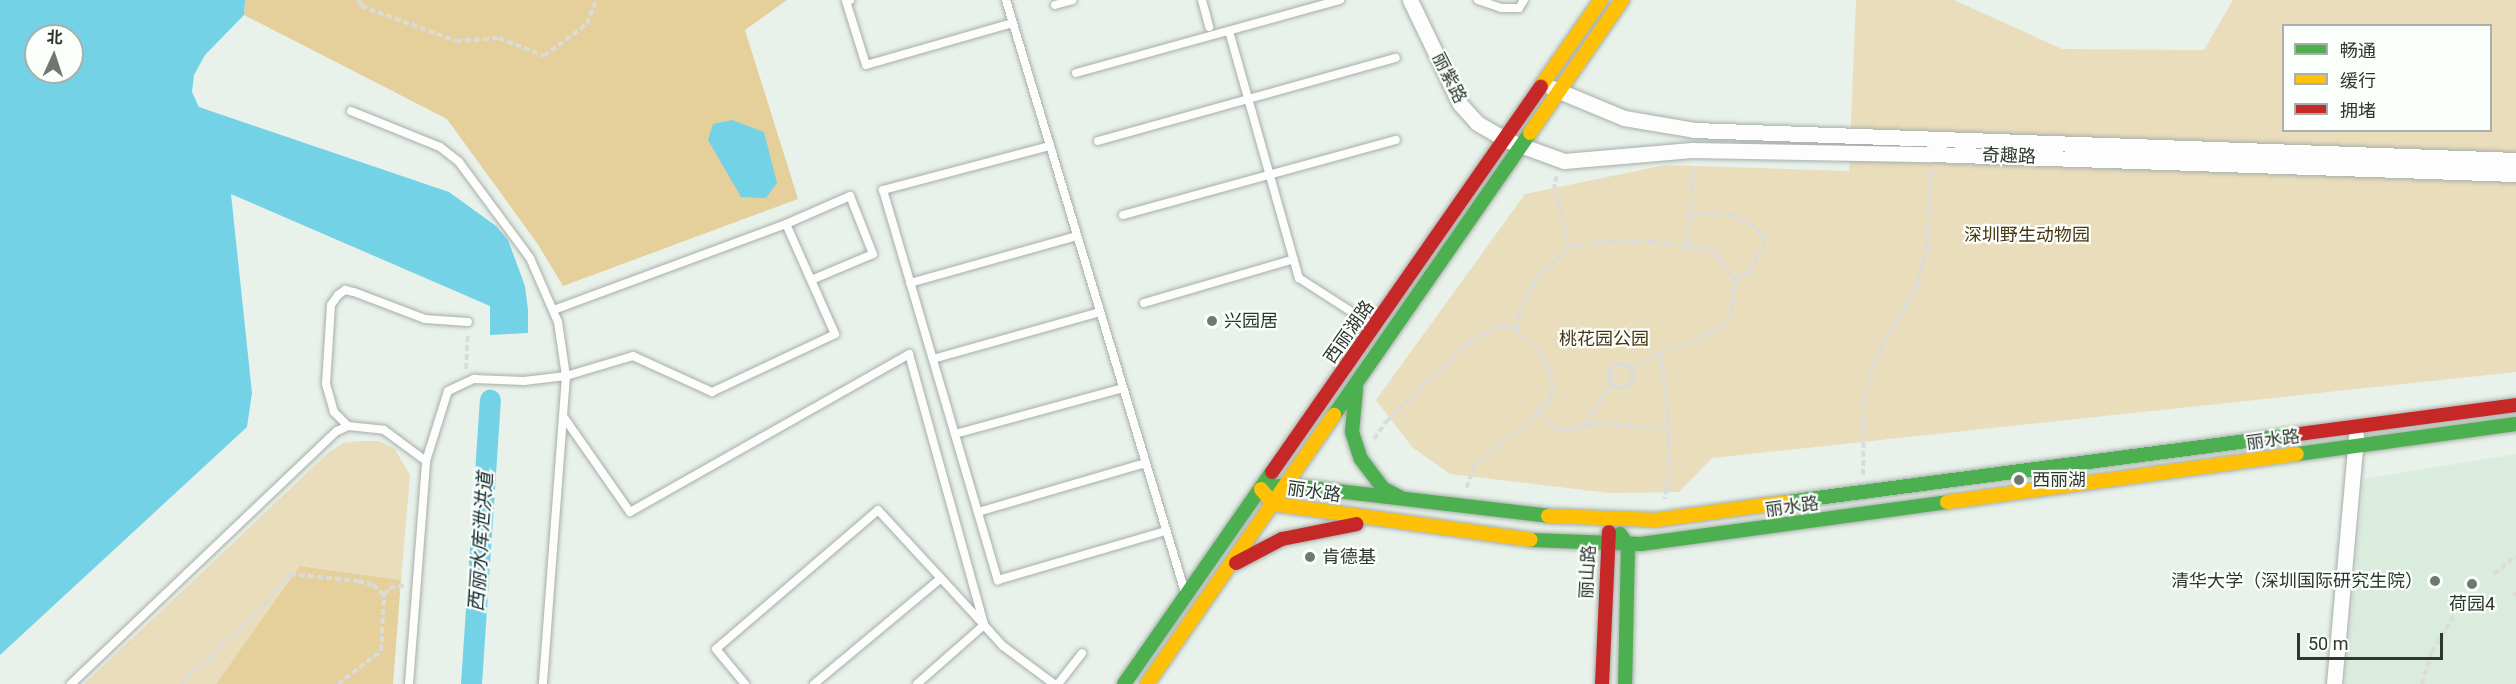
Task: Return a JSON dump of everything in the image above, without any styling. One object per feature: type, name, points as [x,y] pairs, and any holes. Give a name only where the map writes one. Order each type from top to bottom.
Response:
[{"type":"main road","name":"西丽湖路","points":[[1124,684],[1545,85],[1601,0]]},
{"type":"main road","name":"西丽湖路","points":[[1147,684],[1560,93],[1622,0]]},
{"type":"main road","points":[[1357,384],[1351,411],[1360,459],[1384,489],[1408,501]]},
{"type":"main road","name":"丽水路","points":[[2516,405],[1864,494],[1639,521],[1612,521],[1463,508],[1286,485],[1261,489],[1273,504],[1565,543],[1628,544],[1697,538],[2516,424]]},
{"type":"main road","name":"丽山路","points":[[1612,521],[1628,544]]},
{"type":"main road","name":"丽山路","points":[[1602,684],[1606,545],[1612,521]]},
{"type":"main road","points":[[1228,568],[1257,550],[1309,531],[1395,522]]},
{"type":"main road","points":[[1625,684],[1628,544]]},
{"type":"street","name":"丽紫路","points":[[1410,0],[1460,104],[1477,123],[1506,140]]},
{"type":"street","name":"奇趣路","points":[[1545,85],[1624,118],[1694,130],[2516,160]]},
{"type":"street","name":"奇趣路","points":[[1506,140],[1563,161],[1692,150],[1931,154],[2516,174]]},
{"type":"street","points":[[2334,684],[2357,427]]},
{"type":"lane","points":[[850,0],[846,1],[866,65],[1012,23]]},
{"type":"lane","points":[[1006,0],[1186,596]]},
{"type":"lane","points":[[1055,5],[1072,0]]},
{"type":"lane","points":[[1202,0],[1209,27]]},
{"type":"lane","points":[[1076,73],[1340,0]]},
{"type":"lane","points":[[1478,0],[1501,8],[1519,8],[1524,0]]},
{"type":"lane","points":[[1229,31],[1299,278],[1375,327]]},
{"type":"lane","points":[[1098,141],[1396,58]]},
{"type":"lane","points":[[351,111],[440,147],[459,162],[530,258],[554,310],[566,376],[543,684]]},
{"type":"lane","points":[[1123,215],[1396,140]]},
{"type":"lane","points":[[1050,146],[883,190],[998,580],[1166,531]]},
{"type":"lane","points":[[554,310],[786,224],[850,196],[873,254],[811,280]]},
{"type":"lane","points":[[409,684],[426,461],[443,399],[465,381],[566,376],[633,356],[712,392],[835,334],[786,224]]},
{"type":"lane","points":[[910,283],[1077,237]]},
{"type":"lane","points":[[1144,303],[1294,259]]},
{"type":"lane","points":[[426,461],[384,430],[348,426],[334,412],[326,384],[331,305],[345,290],[425,319],[468,322]]},
{"type":"lane","points":[[933,359],[1100,312]]},
{"type":"lane","points":[[563,416],[630,512],[909,354],[984,625]]},
{"type":"lane","points":[[955,434],[1123,388]]},
{"type":"lane","points":[[71,684],[326,441],[348,426]]},
{"type":"lane","points":[[978,512],[1146,463]]},
{"type":"lane","points":[[745,684],[716,649],[878,510],[1003,646],[1056,684],[1082,653]]},
{"type":"lane","points":[[819,682],[941,578]]},
{"type":"lane","points":[[917,684],[984,625]]},
{"type":"path","points":[[359,0],[361,6],[456,41],[499,38],[544,56],[587,24],[596,0]]},
{"type":"path","points":[[1687,246],[1692,150]]},
{"type":"path","points":[[1864,494],[1861,448],[1864,395],[1881,347],[1916,288],[1927,247],[1931,154]]},
{"type":"path","points":[[1563,161],[1554,184],[1569,248]]},
{"type":"path","points":[[1690,213],[1733,215],[1756,228],[1765,241],[1750,272],[1735,279]]},
{"type":"path","points":[[1516,329],[1524,302],[1537,278],[1569,248],[1611,241],[1687,246],[1716,255],[1735,279],[1731,316],[1715,331],[1630,368],[1614,366],[1609,372],[1612,384],[1583,426]]},
{"type":"path","points":[[465,381],[468,322]]},
{"type":"path","points":[[1360,459],[1386,422],[1467,344],[1502,325],[1516,329],[1539,352],[1553,384],[1550,399],[1539,413],[1474,465],[1463,508]]},
{"type":"path","points":[[1639,521],[1667,498],[1666,377],[1660,353]]},
{"type":"path","points":[[1612,384],[1622,388],[1630,385],[1633,377],[1630,368]]},
{"type":"path","points":[[1539,413],[1552,428],[1568,431],[1598,423],[1668,429]]},
{"type":"path","points":[[2494,574],[2516,556]]},
{"type":"path","points":[[181,684],[264,606],[290,574],[358,581],[373,585],[384,595]]},
{"type":"path","points":[[384,595],[400,584],[415,586]]},
{"type":"path","points":[[338,684],[381,651],[384,595]]},
{"type":"path","points":[[2422,684],[2432,652],[2454,615]]},
{"type":"shaded area","points":[[245,0],[787,0],[745,30],[798,199],[563,286],[537,243],[447,119],[244,15]]},
{"type":"shaded area","name":"清华大学（深圳国际研究生院）","points":[[2516,454],[2516,684],[2345,684],[2364,479]]},
{"type":"shaded area","points":[[300,566],[401,580],[393,684],[216,684]]},
{"type":"green space","name":"深圳野生动物园","points":[[1856,0],[1954,0],[2062,49],[2204,50],[2233,0],[2516,0],[2516,372],[1712,458],[1679,492],[1609,493],[1450,474],[1412,447],[1376,400],[1525,194],[1665,165],[1849,171]]},
{"type":"green space","points":[[378,441],[394,448],[410,475],[401,580],[301,566],[216,684],[84,684],[328,453],[343,443]]},
{"type":"water","points":[[0,0],[245,0],[244,15],[205,55],[194,75],[192,92],[199,107],[449,192],[496,226],[508,240],[525,286],[528,333],[490,335],[490,306],[231,194],[252,393],[247,427],[0,655]]},
{"type":"water","points":[[732,120],[764,132],[777,183],[766,198],[741,197],[708,140],[713,124]]},
{"type":"waterway","name":"西丽水库泄洪道","points":[[471,684],[490,400]]},
{"type":"traffic: fast","points":[[1334,415],[1530,133]]},
{"type":"traffic: fast","points":[[1356,389],[1352,432],[1361,459],[1384,489],[1400,497]]},
{"type":"traffic: fast","points":[[2297,454],[2516,424]]},
{"type":"traffic: fast","points":[[1787,502],[2292,435]]},
{"type":"traffic: fast","points":[[1124,684],[1272,472]]},
{"type":"traffic: fast","points":[[1261,489],[1286,485],[1548,516]]},
{"type":"traffic: fast","points":[[1531,540],[1641,544],[1947,502]]},
{"type":"traffic: fast","points":[[1620,534],[1628,545],[1625,684]]},
{"type":"traffic: slow","points":[[1541,86],[1601,0]]},
{"type":"traffic: slow","points":[[1530,133],[1622,0]]},
{"type":"traffic: slow","points":[[1147,684],[1334,415]]},
{"type":"traffic: slow","points":[[1947,502],[2297,454]]},
{"type":"traffic: slow","points":[[1261,489],[1273,504],[1531,540]]},
{"type":"traffic: slow","points":[[1548,516],[1656,520],[1787,502]]},
{"type":"traffic: jam","points":[[1272,472],[1541,86]]},
{"type":"traffic: jam","points":[[2292,435],[2516,405]]},
{"type":"traffic: jam","points":[[1236,563],[1282,539],[1357,524]]},
{"type":"traffic: jam","points":[[1602,684],[1609,532]]},
{"type":"place","name":"兴园居","points":[[1212,321]]},
{"type":"place","name":"西丽湖","points":[[2019,480]]},
{"type":"place","name":"肯德基","points":[[1310,557]]},
{"type":"place","name":"清华大学（深圳国际研究生院）","points":[[2435,581]]},
{"type":"place","name":"荷园4","points":[[2472,584]]},
{"type":"park label","name":"桃花园公园","points":[[1604,339]]}]
